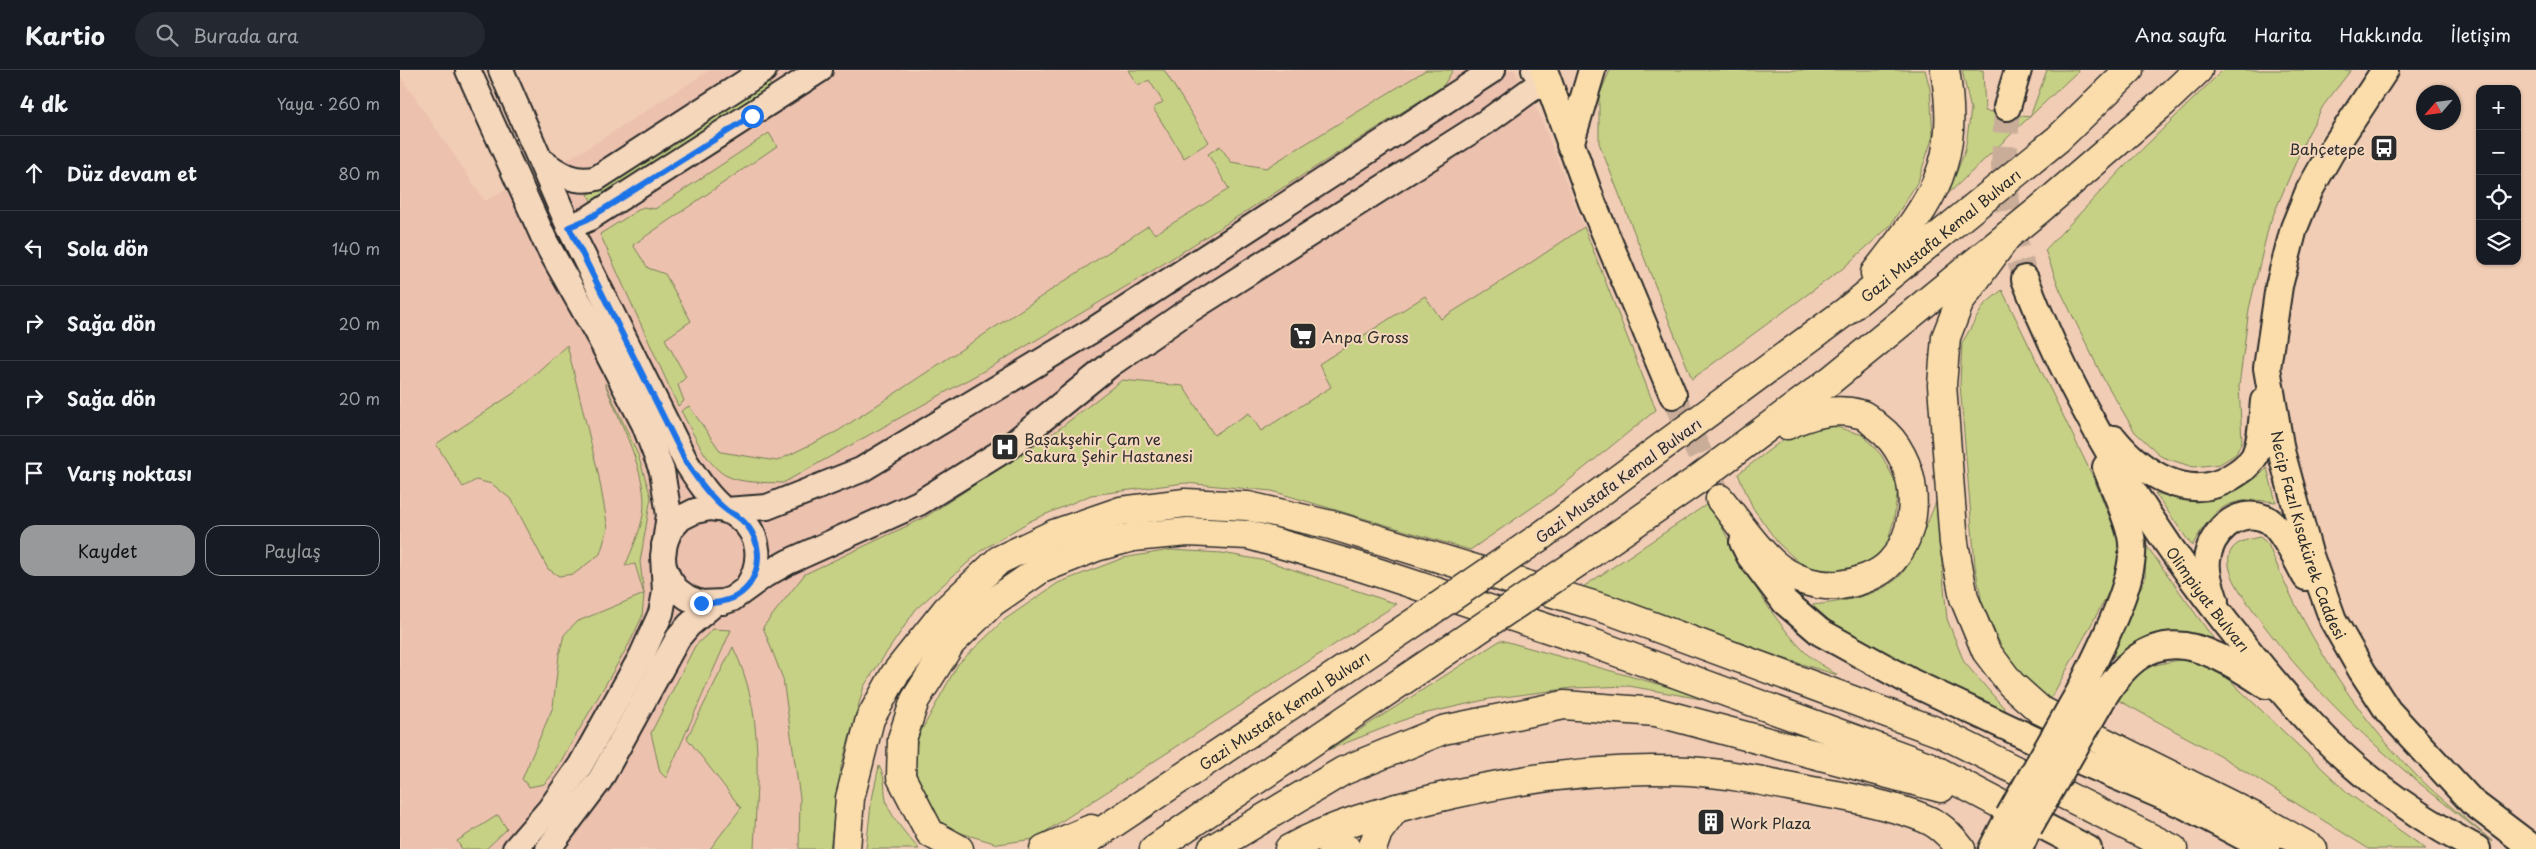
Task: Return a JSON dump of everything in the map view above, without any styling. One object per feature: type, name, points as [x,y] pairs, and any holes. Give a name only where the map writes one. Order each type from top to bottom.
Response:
[{"type":"highway","points":[[1845,312],[1901,240],[1934,192],[1946,162],[1950,130],[1945,70]]},
{"type":"highway","name":"Gazi Mustafa Kemal Bulvarı","points":[[1076,849],[1541,536],[1845,312],[2058,139],[2130,70]]},
{"type":"highway","points":[[1154,849],[1696,480],[1831,380],[2008,235],[2156,109],[2198,70]]},
{"type":"highway","points":[[2008,235],[1960,301],[1946,337],[1942,385],[1954,544],[1964,598],[1986,651],[2011,684],[2040,710],[2265,822],[2313,849]]},
{"type":"highway","points":[[1696,480],[1732,465],[1788,425],[1824,411],[1861,414],[1891,437],[1911,477],[1913,508],[1901,549],[1890,564],[1852,584],[1829,586],[1798,580],[1774,564],[1720,498]]},
{"type":"highway","points":[[846,849],[850,798],[870,719],[895,674],[947,609],[999,560],[1054,534],[1121,511],[1186,504],[1248,506],[1331,525],[1608,610],[1941,734],[2173,849]]},
{"type":"highway","points":[[959,849],[930,832],[901,778],[902,738],[915,700],[952,643],[993,602],[1041,569],[1096,547],[1133,537],[1188,532],[1249,535],[1362,567],[1585,641],[1928,766],[2015,824]]},
{"type":"highway","points":[[1212,849],[1344,771],[1443,730],[1564,705],[1656,712],[2015,824]]},
{"type":"highway","points":[[1289,849],[1348,823],[1396,808],[1492,784],[1586,772],[1689,771],[1726,775],[1848,797],[1936,824],[1961,849]]},
{"type":"highway","points":[[1372,849],[1378,832],[1396,808]]},
{"type":"highway","points":[[1044,849],[1134,811]]},
{"type":"highway","points":[[1332,849],[1347,849]]},
{"type":"main road","points":[[1570,145],[1592,70]]},
{"type":"main road","points":[[2002,70],[2006,107],[2018,70]]},
{"type":"main road","name":"Necip Fazıl Kısakürek Caddesi","points":[[2385,70],[2331,152],[2309,191],[2294,228],[2279,286],[2267,368],[2281,451],[2308,552],[2334,620],[2362,671],[2388,711],[2472,802],[2534,849]]},
{"type":"main road","points":[[1546,72],[1570,145],[1672,395]]},
{"type":"main road","name":"Olimpiyat Bulvarı","points":[[2025,279],[2044,327],[2084,404],[2147,515],[2220,617],[2291,702],[2342,756],[2373,782],[2477,849]]},
{"type":"main road","points":[[2084,404],[2122,450],[2156,476],[2175,484],[2193,487],[2210,486],[2226,480],[2246,467],[2253,458],[2259,445],[2267,368]]},
{"type":"main road","points":[[1992,849],[2015,824],[2090,697],[2132,567],[2132,542],[2084,404]]},
{"type":"main road","points":[[1720,498],[1750,556],[1785,602],[1820,632],[1911,682],[2060,752],[2186,806],[2267,849]]},
{"type":"main road","points":[[2220,617],[2208,579],[2206,561],[2211,542],[2223,527],[2234,519],[2246,515],[2264,518],[2279,530],[2334,620]]},
{"type":"main road","points":[[2090,697],[2114,678],[2133,659],[2164,645],[2200,648],[2233,663],[2291,702]]},
{"type":"main road","points":[[2015,824],[2088,849]]},
{"type":"street","points":[[468,70],[546,244],[599,337],[644,424],[662,471],[667,492],[669,515],[664,556],[665,592],[660,613],[642,655],[580,766],[549,810],[515,849]]},
{"type":"street","points":[[501,70],[542,160],[548,180],[569,227],[686,462],[704,488],[726,510],[738,516],[748,526],[756,543],[758,563],[754,576],[747,587]]},
{"type":"street","points":[[542,160],[558,173],[572,179],[586,181],[597,178],[764,70]]},
{"type":"street","points":[[527,198],[552,219],[569,227],[588,219],[820,70]]},
{"type":"street","points":[[1458,92],[1469,70]]},
{"type":"street","points":[[1493,70],[1093,330],[861,470],[767,507],[726,510],[702,509],[681,518],[670,530],[664,556],[669,580],[677,590],[701,603],[714,604],[732,599],[747,587],[788,562],[919,503],[1006,448],[1111,364],[1182,315],[1489,120],[1546,72]]},
{"type":"street","points":[[548,849],[600,780],[678,638],[689,624],[714,604]]},
{"type":"shaded area","name":"Başakşehir Çam ve Sakura Şehir Hastanesi","points":[[710,70],[1514,70],[1540,116],[1656,410],[1552,494],[1470,550],[1272,491],[1185,483],[1091,495],[1030,521],[988,545],[916,609],[864,686],[841,767],[830,849],[400,849],[400,76],[485,201],[583,151]]},
{"type":"green space","points":[[1128,70],[1164,70],[1209,142],[1184,158],[1153,108],[1163,102],[1149,80],[1138,86]]},
{"type":"green space","points":[[1426,70],[1453,70],[1443,86],[1152,271],[996,364],[783,483],[738,480],[725,475],[711,463],[681,411],[689,406],[721,452],[777,461],[838,431],[1148,226],[1155,234],[1229,189],[1208,154],[1220,146],[1231,162],[1266,168]]},
{"type":"green space","points":[[1610,70],[1925,70],[1930,89],[1933,136],[1918,181],[1890,226],[1842,269],[1692,379],[1599,143],[1599,96]]},
{"type":"green space","points":[[1962,70],[1983,70],[1985,111],[2029,117],[1948,194],[1965,151],[1971,110]]},
{"type":"green space","points":[[2047,70],[2079,70],[2030,116]]},
{"type":"green space","points":[[2223,70],[2351,70],[2323,106],[2306,138],[2269,225],[2249,309],[2239,386],[2242,441],[2236,454],[2220,464],[2193,467],[2162,457],[2135,432],[2103,378],[2060,290],[2045,250],[2123,168]]},
{"type":"green space","points":[[767,79],[771,86],[592,203],[588,194],[600,190]]},
{"type":"green space","points":[[769,133],[777,146],[633,245],[648,268],[665,274],[691,321],[665,339],[686,377],[678,385],[684,401],[678,406],[600,234],[643,207],[655,209]]},
{"type":"green space","points":[[1584,227],[1656,410],[1552,494],[1470,550],[1272,491],[1185,483],[1091,495],[1030,521],[982,550],[916,609],[864,686],[841,767],[830,849],[799,849],[800,798],[783,679],[763,627],[805,574],[924,518],[1055,432],[1122,380],[1183,386],[1214,435],[1249,413],[1261,431],[1331,387],[1319,364],[1425,296],[1441,319],[1520,270]]},
{"type":"green space","points":[[2002,290],[2095,481],[2119,541],[2116,579],[2049,702],[2011,668],[1982,603],[1975,565],[1960,384],[1962,343],[1984,305]]},
{"type":"green space","points":[[567,345],[598,472],[608,528],[600,554],[574,574],[559,576],[548,569],[512,500],[492,484],[476,480],[463,487],[436,444],[514,393]]},
{"type":"green space","points":[[605,383],[638,455],[651,497],[640,562],[644,594],[635,564],[625,566],[638,534],[643,515],[642,483],[632,448]]},
{"type":"green space","points":[[1833,426],[1863,435],[1882,456],[1898,487],[1894,519],[1886,548],[1860,568],[1833,572],[1803,566],[1778,543],[1753,508],[1738,474],[1793,432]]},
{"type":"green space","points":[[2267,468],[2276,502],[2246,501],[2235,502],[2225,506],[2208,521],[2192,546],[2155,493],[2185,500],[2219,496],[2240,488]]},
{"type":"green space","points":[[1936,502],[1947,619],[1964,662],[2011,716],[1981,704],[1844,633],[1812,605],[1847,600],[1870,594],[1900,576],[1914,553]]},
{"type":"green space","points":[[1709,503],[1751,580],[1775,617],[1807,654],[1837,675],[1574,593]]},
{"type":"green space","points":[[2260,537],[2268,544],[2296,606],[2330,667],[2370,723],[2416,775],[2493,842],[2364,735],[2334,706],[2278,644],[2234,581],[2229,564],[2229,556],[2235,546]]},
{"type":"green space","points":[[2146,545],[2218,645],[2147,641],[2104,661],[2145,579]]},
{"type":"green space","points":[[1170,550],[1222,553],[1267,561],[1397,604],[1034,839],[998,844],[947,829],[932,814],[917,778],[914,756],[919,735],[958,664],[1004,620],[1058,583],[1123,558]]},
{"type":"green space","points":[[644,594],[642,617],[629,644],[554,773],[544,784],[529,787],[522,779],[553,707],[559,655],[564,635],[576,622]]},
{"type":"green space","points":[[713,629],[731,630],[666,778],[660,772],[651,733],[695,646]]},
{"type":"green space","points":[[1501,640],[1729,704],[1629,686],[1572,688],[1489,699],[1414,716],[1328,750]]},
{"type":"green space","points":[[733,647],[750,696],[757,746],[754,849],[710,849],[741,808],[687,738]]},
{"type":"green space","points":[[2188,658],[2217,668],[2349,794],[2426,849],[2369,849],[2219,755],[2118,700],[2132,674],[2155,665]]},
{"type":"green space","points":[[879,766],[883,776],[889,810],[919,849],[866,849],[871,804]]},
{"type":"green space","points":[[498,815],[507,829],[486,849],[462,849],[457,841]]},
{"type":"tunnel","points":[[2007,107],[2004,166],[2008,215],[2025,279]]},
{"type":"tunnel","points":[[1673,395],[1720,499]]},
{"type":"place","name":"Bahçetepe","points":[[2384,148]]},
{"type":"place","name":"Anpa Gross","points":[[1303,336]]},
{"type":"place","name":"Başakşehir Çam ve Sakura Şehir Hastanesi","points":[[1005,447]]},
{"type":"place","name":"Work Plaza","points":[[1711,822]]},
{"type":"route","points":[[701,603],[714,604],[732,599],[747,587],[754,576],[758,563],[758,550],[754,537],[748,526],[738,516],[726,510],[704,488],[686,462],[569,227],[588,219],[752,116]]}]
